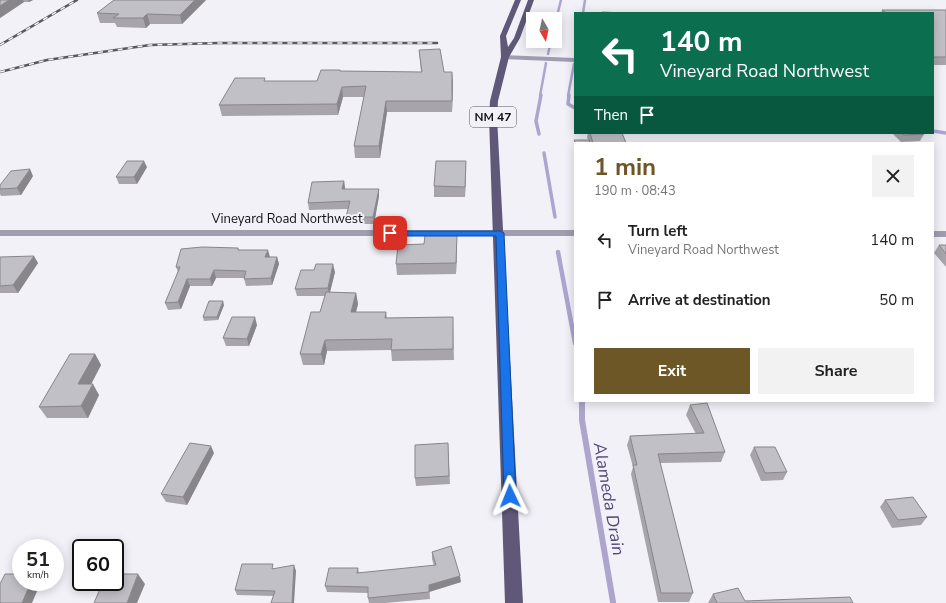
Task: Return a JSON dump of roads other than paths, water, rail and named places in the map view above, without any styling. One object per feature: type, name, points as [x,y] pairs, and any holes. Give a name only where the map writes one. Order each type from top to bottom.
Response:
[{"type":"main road","name":"NM 47","points":[[514,603],[500,233],[493,124],[494,101],[504,57],[503,36],[518,0]]},
{"type":"main road","name":"NM 47","points":[[504,57],[516,38],[531,0]]},
{"type":"street","points":[[504,57],[574,60]]},
{"type":"street","name":"Vineyard Road Northwest","points":[[0,233],[574,233]]},
{"type":"street","points":[[934,234],[946,234]]},
{"type":"waterway","name":"Alameda Drain","points":[[558,12],[561,0]]},
{"type":"waterway","points":[[583,12],[585,0]]},
{"type":"waterway","name":"Alameda Drain","points":[[548,54],[549,48]]},
{"type":"waterway","name":"Alameda Drain","points":[[540,96],[546,63]]},
{"type":"waterway","points":[[568,96],[574,64]]},
{"type":"waterway","name":"Alameda Drain","points":[[539,134],[536,121],[541,95]]},
{"type":"waterway","points":[[569,95],[568,104],[574,107]]},
{"type":"waterway","points":[[934,131],[946,133]]},
{"type":"waterway","name":"Alameda Drain","points":[[544,153],[555,217]]},
{"type":"waterway","name":"Alameda Drain","points":[[558,252],[574,338]]},
{"type":"waterway","name":"Alameda Drain","points":[[582,402],[582,420],[613,602]]},
{"type":"railway","points":[[0,45],[77,0]]},
{"type":"railway","points":[[0,72],[47,60],[150,45],[219,43],[437,43]]}]
